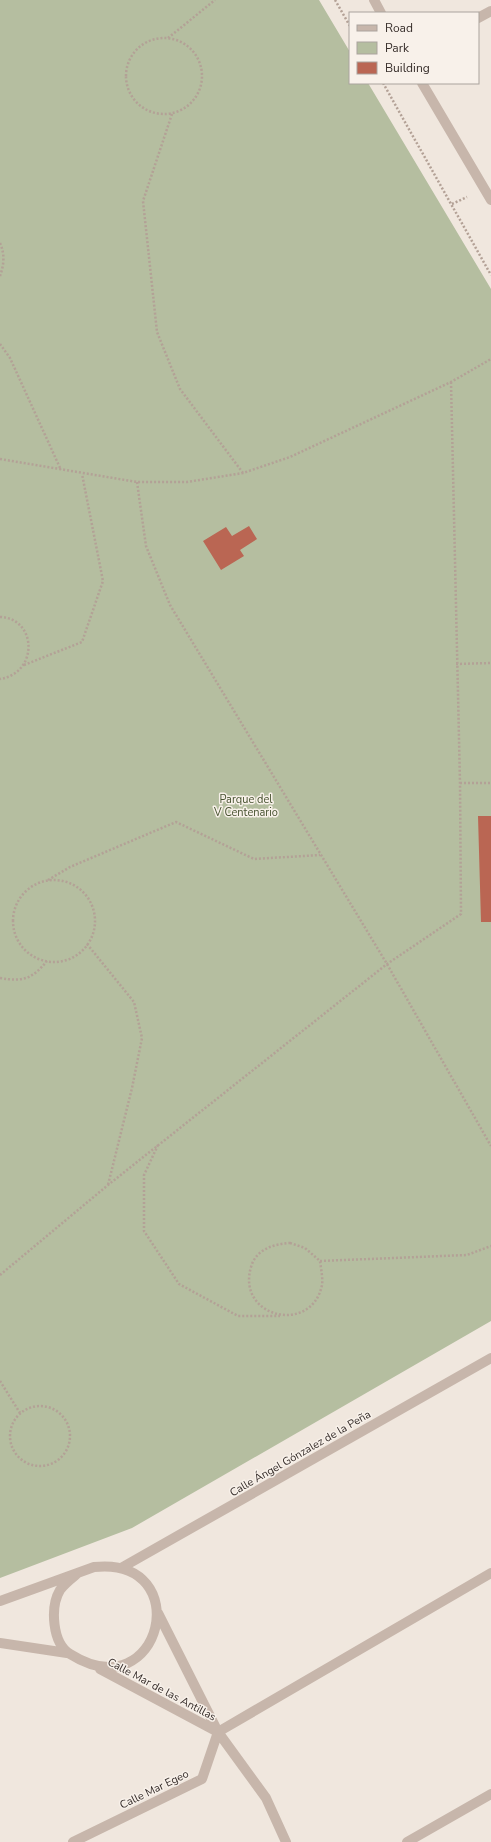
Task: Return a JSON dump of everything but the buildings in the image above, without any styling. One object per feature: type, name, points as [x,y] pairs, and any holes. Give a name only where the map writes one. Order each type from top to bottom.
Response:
[{"type":"street","points":[[374,0],[380,12]]},
{"type":"street","points":[[479,17],[491,11]]},
{"type":"street","points":[[423,84],[491,200]]},
{"type":"street","name":"Calle Ángel Gónzalez de la Peña","points":[[122,1568],[491,1358]]},
{"type":"street","points":[[0,1601],[94,1567],[110,1566],[122,1568],[137,1575],[151,1592],[158,1613],[156,1628],[152,1638],[142,1654],[126,1664],[109,1668],[96,1666],[67,1652],[0,1643]]},
{"type":"street","points":[[67,1652],[59,1641],[55,1628],[56,1602],[60,1590],[78,1573]]},
{"type":"street","points":[[218,1732],[491,1573]]},
{"type":"street","name":"Calle Mar de las Antillas","points":[[158,1613],[218,1732],[266,1798],[286,1842]]},
{"type":"street","name":"Calle Mar de las Antillas","points":[[96,1666],[218,1732]]},
{"type":"street","name":"Calle Mar Egeo","points":[[73,1842],[202,1779],[218,1732]]},
{"type":"street","points":[[407,1842],[491,1794]]},
{"type":"path","points":[[168,38],[215,0]]},
{"type":"path","points":[[335,0],[349,24]]},
{"type":"path","points":[[158,38],[168,38],[181,42],[192,49],[200,61],[203,74],[201,88],[195,100],[185,109],[172,114],[152,112],[143,108],[135,102],[127,83],[128,64],[136,51],[148,42],[158,38]]},
{"type":"path","points":[[384,84],[491,275]]},
{"type":"path","points":[[172,114],[143,201],[157,332],[180,388],[243,473]]},
{"type":"path","points":[[0,243],[3,250],[4,267],[0,276]]},
{"type":"path","points":[[0,344],[10,358],[61,470]]},
{"type":"path","points":[[0,459],[136,482],[187,482],[243,473],[290,457],[451,382],[491,359]]},
{"type":"path","points":[[0,1275],[158,1144],[387,964],[461,914],[460,783],[456,664],[451,382]]},
{"type":"path","points":[[0,679],[10,677],[24,666],[82,642],[103,581],[82,474]]},
{"type":"path","points":[[136,482],[146,546],[170,605],[320,856],[387,964],[491,1146]]},
{"type":"path","points":[[0,617],[13,621],[25,632],[29,643],[29,654],[24,666]]},
{"type":"path","points":[[456,664],[491,663]]},
{"type":"path","points":[[460,783],[491,783]]},
{"type":"path","points":[[48,880],[61,880],[75,885],[89,898],[94,911],[94,932],[87,944],[83,950],[75,956],[61,961],[47,961],[31,954],[20,944],[13,924],[16,905],[23,893],[34,885],[48,880],[70,867],[176,822],[254,859],[320,856]]},
{"type":"path","points":[[87,944],[134,1002],[142,1038],[132,1088],[108,1185]]},
{"type":"path","points":[[0,978],[16,981],[36,974],[47,961]]},
{"type":"path","points":[[158,1144],[144,1175],[144,1231],[179,1284],[238,1316],[293,1316],[308,1308],[317,1299],[322,1285],[320,1261]]},
{"type":"path","points":[[280,1316],[268,1312],[258,1304],[250,1290],[249,1275],[252,1263],[265,1249],[277,1244],[290,1243],[305,1248],[320,1261],[467,1255],[491,1246]]},
{"type":"path","points":[[0,1381],[20,1413]]},
{"type":"path","points":[[42,1406],[53,1409],[62,1415],[68,1424],[71,1439],[68,1449],[60,1460],[51,1465],[37,1467],[27,1464],[14,1453],[9,1440],[10,1429],[20,1413],[31,1407],[42,1406]]},
{"type":"green space","name":"Parque del V Centenario","points":[[0,0],[319,0],[349,50],[349,84],[369,84],[491,289],[491,1321],[132,1528],[0,1578]]}]
